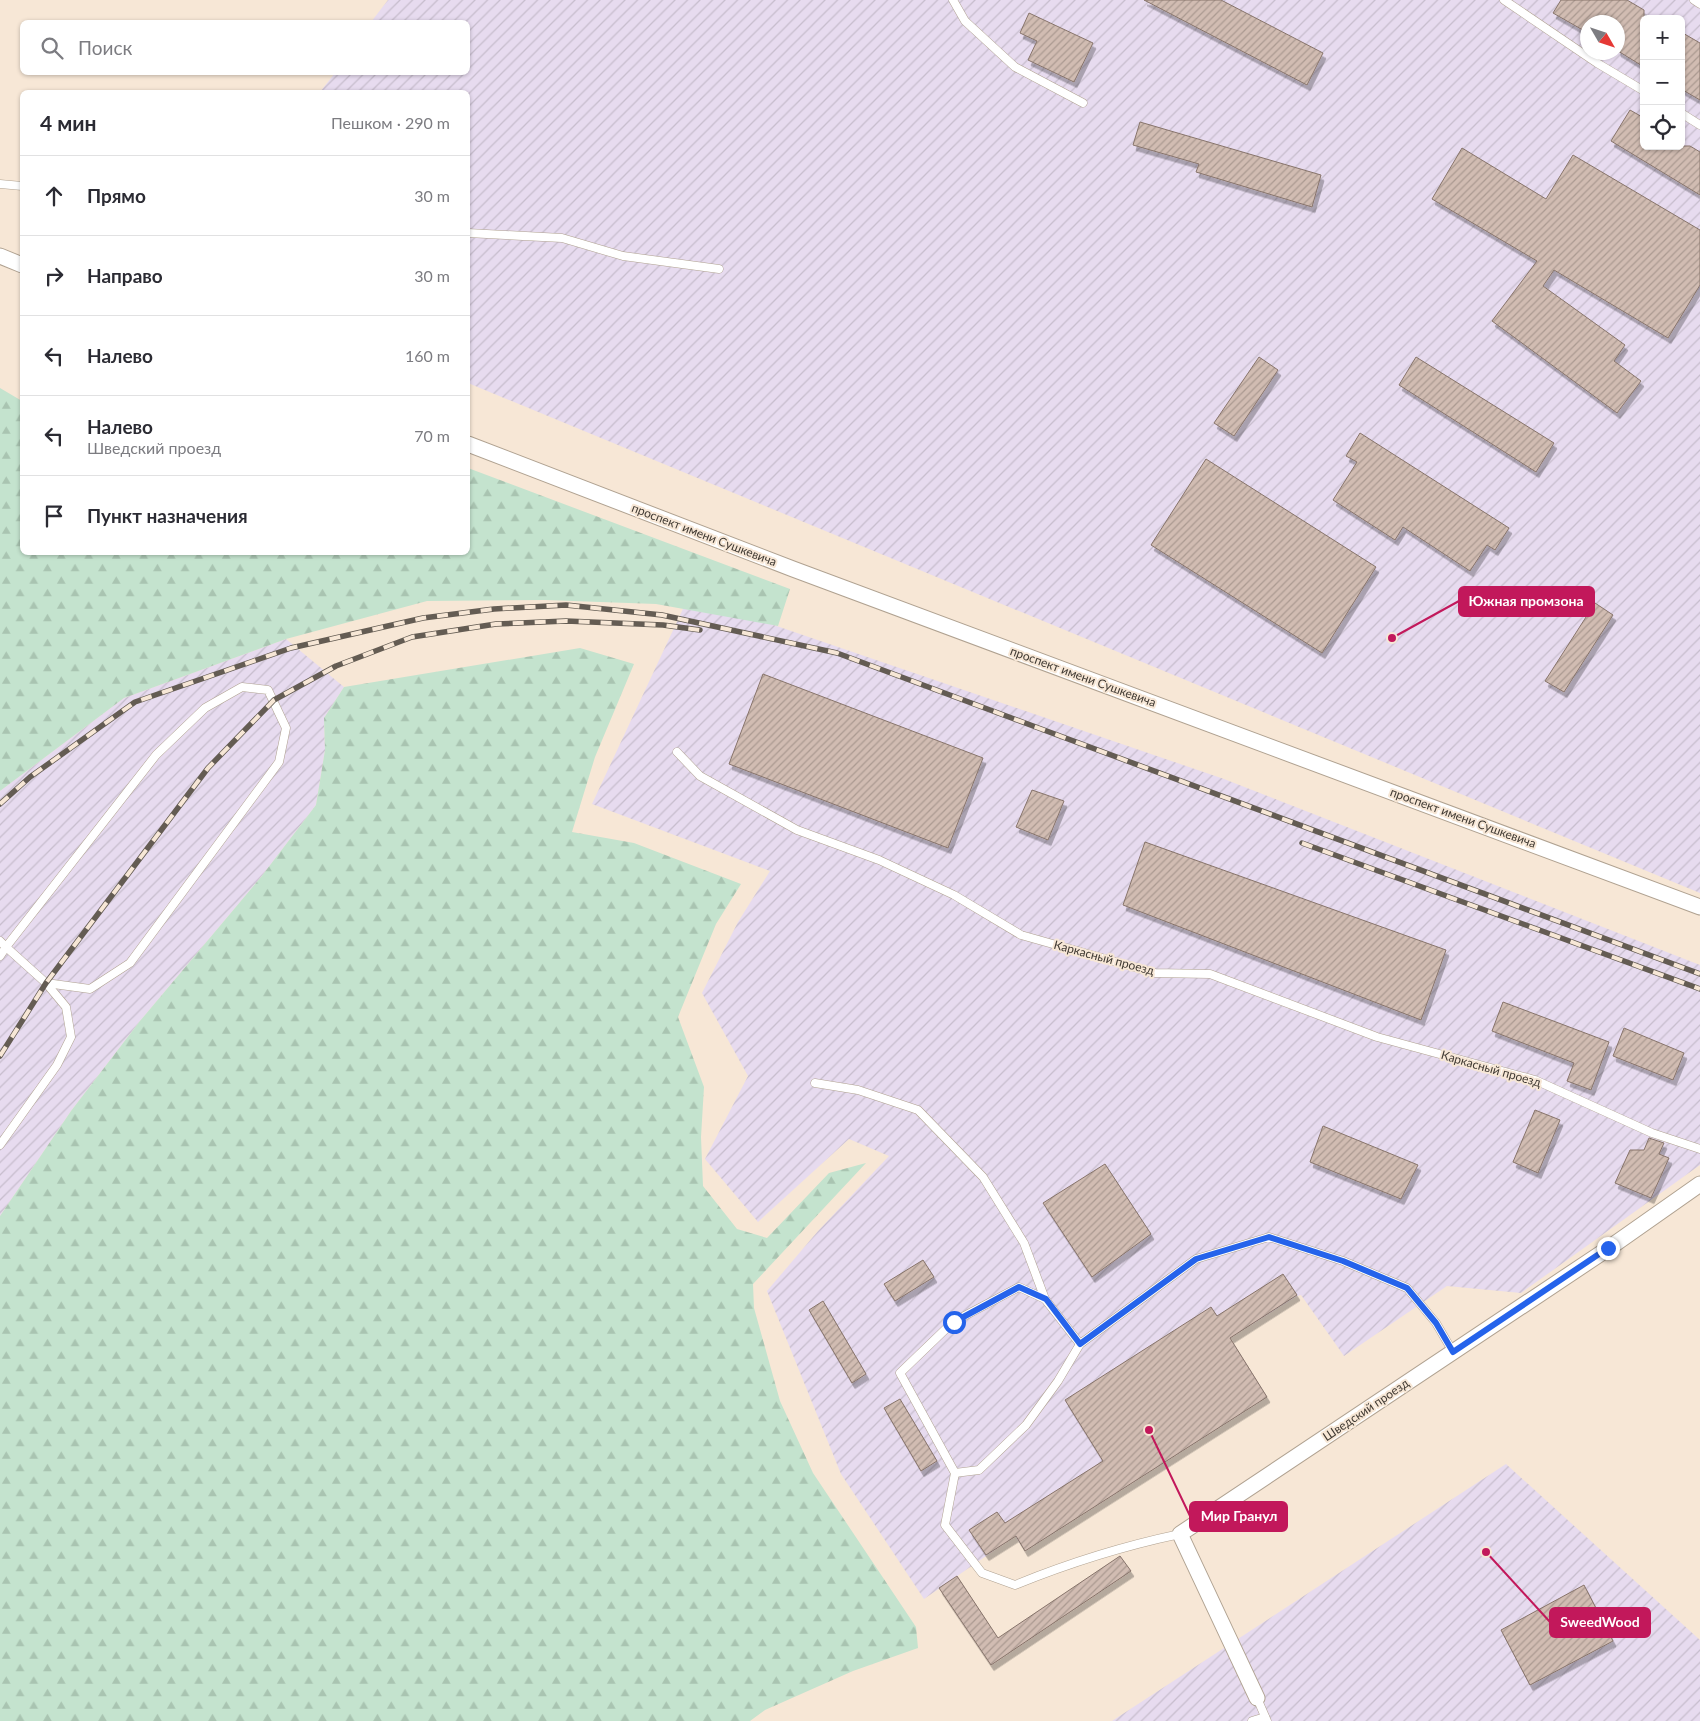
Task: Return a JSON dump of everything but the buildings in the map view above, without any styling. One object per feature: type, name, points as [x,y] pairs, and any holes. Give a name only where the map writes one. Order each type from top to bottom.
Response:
[{"type":"street","points":[[0,256],[20,264]]},
{"type":"street","name":"проспект имени Сушкевича","points":[[470,445],[793,569],[1700,906]]},
{"type":"street","name":"Шведский проезд","points":[[1180,1534],[1700,1184]]},
{"type":"street","points":[[1180,1534],[1257,1698]]},
{"type":"lane","points":[[952,0],[965,21],[1015,67],[1083,103]]},
{"type":"lane","points":[[1504,0],[1597,63],[1640,89]]},
{"type":"lane","points":[[1694,0],[1700,4]]},
{"type":"lane","points":[[1685,116],[1700,125]]},
{"type":"lane","points":[[0,184],[20,186]]},
{"type":"lane","points":[[470,233],[562,238],[623,256],[719,269]]},
{"type":"lane","points":[[0,956],[3,944],[156,755],[205,708],[242,687],[268,690],[286,728],[279,762],[130,963],[90,989],[46,983]]},
{"type":"lane","name":"Каркасный проезд","points":[[677,752],[700,776],[797,830],[879,860],[946,891],[1021,935],[1155,973],[1210,974],[1377,1037],[1535,1080],[1652,1133],[1700,1149]]},
{"type":"lane","points":[[0,1145],[57,1064],[71,1036],[66,1007],[46,983],[3,944]]},
{"type":"lane","points":[[815,1083],[858,1090],[918,1110],[983,1177],[1024,1243],[1046,1299],[1080,1344]]},
{"type":"lane","points":[[955,1473],[979,1470],[1026,1425],[1058,1381],[1080,1344],[1196,1259],[1269,1237],[1343,1261],[1407,1288],[1436,1323],[1453,1352]]},
{"type":"lane","points":[[1046,1299],[1019,1287],[954,1322],[900,1373],[955,1473],[945,1526],[982,1573],[1014,1585],[1055,1569],[1123,1547],[1180,1534]]},
{"type":"lane","points":[[1252,1721],[1266,1719],[1257,1698]]},
{"type":"shaded area","points":[[388,0],[1700,0],[1700,893],[470,384],[470,90],[322,90],[333,75],[470,75],[470,20],[373,20]]},
{"type":"shaded area","points":[[689,596],[1224,779],[1700,965],[1700,1165],[1521,1293],[1447,1286],[1344,1356],[1301,1295],[1297,1296],[1230,1338],[1267,1397],[1025,1551],[1015,1536],[924,1599],[841,1474],[767,1291],[818,1231],[889,1156],[849,1139],[758,1222],[705,1159],[748,1076],[702,993],[738,922],[770,871],[592,804]]},
{"type":"shaded area","points":[[286,639],[344,687],[324,718],[325,750],[316,805],[261,877],[140,1021],[71,1111],[0,1216],[0,791],[124,698]]},
{"type":"shaded area","points":[[1506,1464],[1700,1640],[1700,1721],[1112,1721]]},
{"type":"green space","points":[[0,388],[20,400],[20,555],[470,555],[470,469],[790,589],[778,626],[656,604],[545,600],[427,601],[286,639],[124,698],[0,791]]},
{"type":"green space","points":[[580,648],[634,664],[595,757],[572,832],[634,843],[741,884],[716,924],[678,1017],[704,1087],[701,1137],[703,1186],[737,1229],[767,1238],[829,1173],[866,1163],[753,1284],[754,1308],[780,1401],[813,1473],[916,1627],[918,1648],[853,1671],[765,1710],[750,1721],[0,1721],[0,1216],[71,1111],[140,1021],[261,877],[316,805],[325,750],[324,718],[344,687]]},
{"type":"railway","points":[[0,804],[30,777],[135,702],[291,648],[423,618],[494,609],[566,605],[662,615],[837,653],[1700,974]]},
{"type":"railway","points":[[0,1056],[46,983],[208,768],[274,700],[336,666],[412,637],[496,624],[566,621],[663,625],[700,630]]},
{"type":"railway","points":[[1302,843],[1700,989]]},
{"type":"place","name":"Южная промзона","points":[[1392,638]]},
{"type":"place","name":"Мир Гранул","points":[[1149,1430]]},
{"type":"place","name":"SweedWood","points":[[1486,1552]]},
{"type":"route","points":[[954,1322],[1019,1287],[1046,1299],[1080,1344],[1196,1259],[1269,1237],[1343,1261],[1407,1288],[1436,1323],[1453,1352],[1608,1248]]}]
